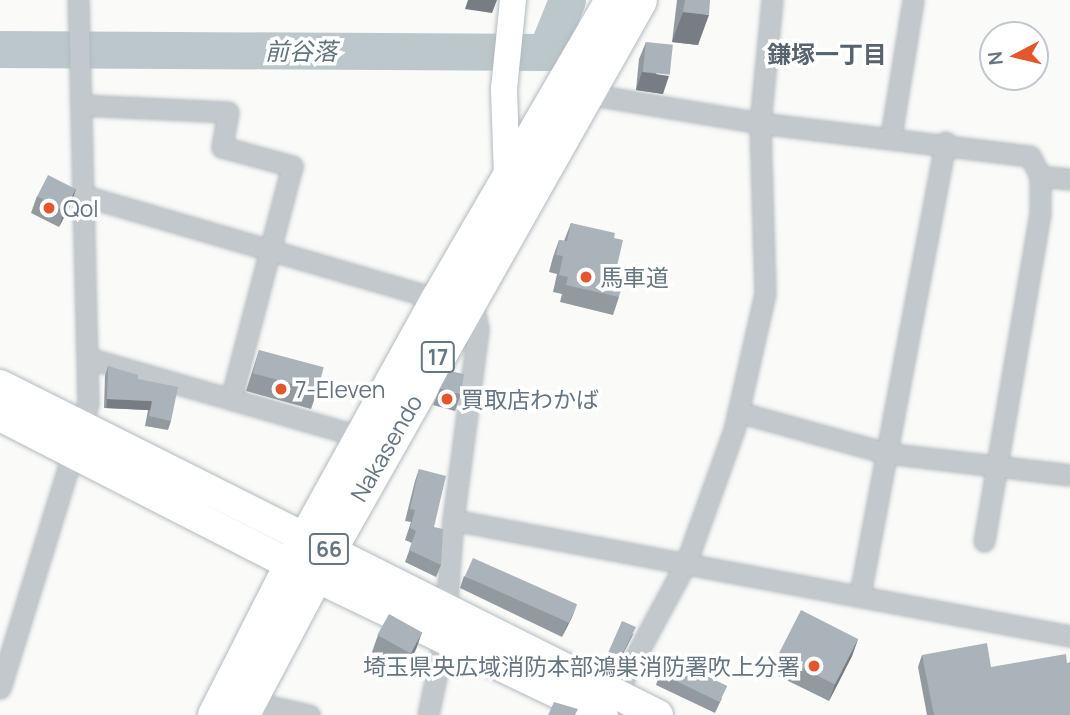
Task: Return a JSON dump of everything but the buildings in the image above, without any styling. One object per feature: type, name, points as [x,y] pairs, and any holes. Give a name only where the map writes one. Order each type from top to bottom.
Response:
[{"type":"highway","name":"Nakasendo","points":[[215,715],[310,557],[455,299],[507,176],[612,0]]},
{"type":"highway","name":"Nakasendo","points":[[244,708],[362,436],[455,299],[587,94],[639,0]]},
{"type":"main road","points":[[507,176],[503,89],[513,0]]},
{"type":"main road","name":"66","points":[[0,385],[83,442],[310,557],[444,639],[608,708],[658,715]]},
{"type":"main road","name":"66","points":[[0,416],[83,442]]},
{"type":"main road","name":"66","points":[[310,557],[446,608],[608,708]]},
{"type":"street","points":[[608,708],[686,563],[738,412],[765,295],[760,123],[772,0]]},
{"type":"street","points":[[891,136],[913,0]]},
{"type":"street","points":[[0,688],[83,442],[88,403],[85,196],[78,8]]},
{"type":"street","points":[[587,94],[760,123],[945,142],[1030,156],[1040,176],[1040,212],[984,541]]},
{"type":"street","points":[[81,105],[228,112],[222,147],[292,166],[230,399]]},
{"type":"street","points":[[860,594],[945,142]]},
{"type":"street","points":[[1040,176],[1070,178]]},
{"type":"street","points":[[85,196],[455,299],[478,329],[453,520],[444,639],[428,715]]},
{"type":"street","points":[[88,358],[362,436]]},
{"type":"street","points":[[738,412],[886,453],[1070,475]]},
{"type":"street","points":[[453,520],[860,594],[1070,636]]},
{"type":"street","points":[[244,708],[309,715]]},
{"type":"waterway","name":"前谷落","points":[[0,49],[546,52],[567,0]]},
{"type":"place","name":"Qol","points":[[49,208]]},
{"type":"place","name":"馬車道","points":[[586,277]]},
{"type":"place","name":"7-Eleven","points":[[281,389]]},
{"type":"place","name":"買取店わかば","points":[[447,399]]},
{"type":"place","name":"埼玉県央広域消防本部鴻巣消防署吹上分署","points":[[814,666]]},
{"type":"district","name":"鎌塚一丁目","points":[[827,54]]}]
